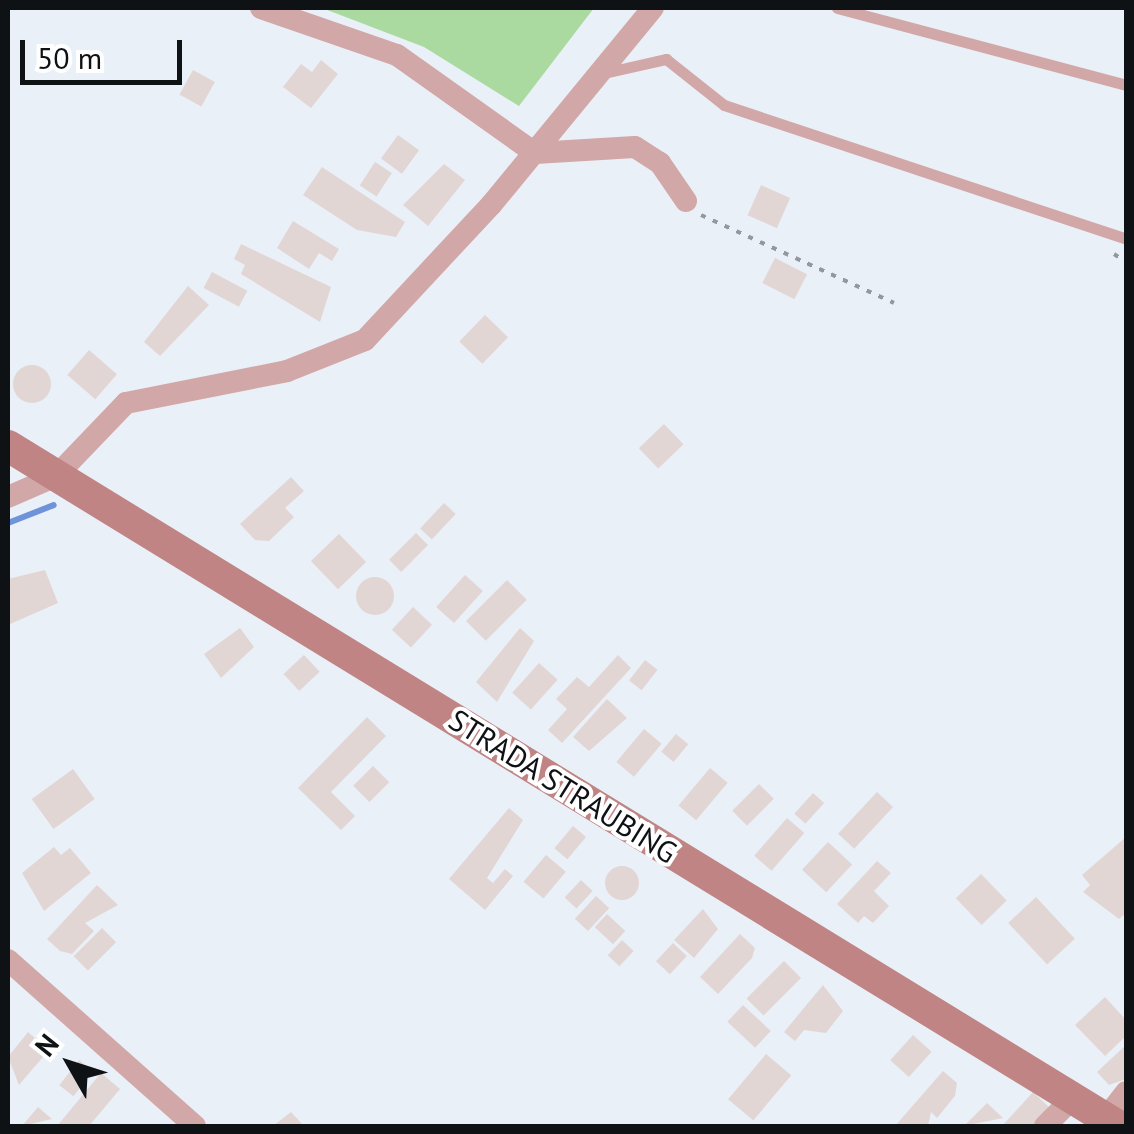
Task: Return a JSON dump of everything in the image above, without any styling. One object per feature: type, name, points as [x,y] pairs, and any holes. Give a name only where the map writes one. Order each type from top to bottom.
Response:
[{"type":"main road","name":"STRADA STRAUBING","points":[[8,446],[1112,1122]]},
{"type":"street","points":[[261,8],[397,55],[534,153],[635,147],[686,202]]},
{"type":"street","points":[[8,497],[56,476],[126,403],[287,371],[365,340],[534,153],[653,8]]},
{"type":"street","points":[[8,960],[194,1126]]},
{"type":"street","points":[[1112,1122],[1126,1092]]},
{"type":"street","points":[[1045,1126],[1072,1098]]},
{"type":"lane","points":[[836,8],[1126,85]]},
{"type":"lane","points":[[600,74],[666,59],[724,105],[1126,238]]},
{"type":"path","points":[[686,202],[738,235],[894,303]]},
{"type":"green space","points":[[322,8],[594,8],[519,106],[424,47]]},
{"type":"building","points":[[321,60],[338,74],[311,108],[283,87],[301,64],[312,72]]},
{"type":"building","points":[[193,70],[215,82],[201,107],[179,94]]},
{"type":"building","points":[[398,135],[419,150],[402,174],[381,158]]},
{"type":"building","points":[[375,162],[392,173],[377,196],[360,185]]},
{"type":"building","points":[[444,164],[465,180],[428,226],[403,205]]},
{"type":"building","points":[[322,167],[405,222],[396,237],[357,230],[303,195]]},
{"type":"building","points":[[761,185],[790,198],[777,228],[748,215]]},
{"type":"building","points":[[293,221],[339,249],[332,261],[319,253],[309,269],[277,248]]},
{"type":"building","points":[[241,244],[331,287],[320,322],[241,274],[245,265],[234,259]]},
{"type":"building","points":[[775,258],[807,274],[794,299],[762,283]]},
{"type":"building","points":[[212,272],[247,291],[239,307],[204,288]]},
{"type":"building","points":[[188,286],[209,305],[160,356],[144,342]]},
{"type":"building","points":[[485,315],[508,337],[482,364],[459,342]]},
{"type":"building","points":[[89,350],[117,374],[95,399],[67,375]]},
{"type":"building","points":[[32,365],[45,371],[51,384],[45,397],[32,403],[19,397],[13,384],[19,371]]},
{"type":"building","points":[[664,424],[683,444],[658,468],[639,448]]},
{"type":"building","points":[[291,477],[304,491],[285,508],[294,517],[269,541],[255,540],[240,524]]},
{"type":"building","points":[[444,503],[456,514],[432,540],[420,529]]},
{"type":"building","points":[[416,533],[428,545],[401,572],[389,560]]},
{"type":"building","points":[[339,534],[366,562],[338,589],[311,561]]},
{"type":"building","points":[[45,570],[58,603],[8,625],[8,579]]},
{"type":"building","points":[[465,575],[483,591],[454,623],[436,607]]},
{"type":"building","points":[[375,577],[388,583],[394,596],[388,609],[375,615],[362,609],[356,596],[362,583]]},
{"type":"building","points":[[507,580],[527,600],[486,641],[466,621]]},
{"type":"building","points":[[413,607],[432,625],[411,647],[392,630]]},
{"type":"building","points":[[240,628],[254,647],[221,678],[204,654]]},
{"type":"building","points":[[520,628],[534,641],[497,702],[476,682]]},
{"type":"building","points":[[304,655],[320,672],[299,691],[284,674]]},
{"type":"building","points":[[618,655],[631,668],[562,743],[548,730],[567,709],[556,699],[577,677],[589,687]]},
{"type":"building","points":[[645,660],[658,670],[642,690],[629,680]]},
{"type":"building","points":[[539,663],[558,680],[531,709],[512,693]]},
{"type":"building","points":[[607,699],[627,718],[589,751],[573,737]]},
{"type":"building","points":[[367,717],[386,736],[331,792],[355,816],[341,830],[298,788]]},
{"type":"building","points":[[644,729],[662,744],[634,777],[616,762]]},
{"type":"building","points":[[676,734],[688,744],[673,762],[661,752]]},
{"type":"building","points":[[373,766],[389,782],[369,802],[353,786]]},
{"type":"building","points":[[710,768],[728,783],[696,820],[679,806]]},
{"type":"building","points":[[73,769],[95,799],[53,829],[32,799]]},
{"type":"building","points":[[759,784],[774,799],[747,826],[732,811]]},
{"type":"building","points":[[877,792],[893,807],[854,849],[838,834]]},
{"type":"building","points":[[813,793],[824,803],[805,824],[794,814]]},
{"type":"building","points":[[509,808],[523,820],[487,878],[493,883],[505,869],[513,876],[485,910],[449,879]]},
{"type":"building","points":[[787,818],[804,833],[772,871],[754,856]]},
{"type":"building","points":[[573,826],[586,837],[567,859],[554,848]]},
{"type":"building","points":[[1126,837],[1126,913],[1119,919],[1083,892],[1090,885],[1082,875]]},
{"type":"building","points":[[828,842],[852,865],[826,892],[802,870]]},
{"type":"building","points":[[54,847],[61,855],[70,848],[91,873],[44,911],[22,873]]},
{"type":"building","points":[[546,855],[566,872],[543,899],[524,882]]},
{"type":"building","points":[[877,861],[891,873],[874,891],[889,906],[873,923],[864,916],[858,923],[837,904]]},
{"type":"building","points":[[622,866],[634,871],[639,883],[634,895],[622,900],[610,895],[605,883],[610,871]]},
{"type":"building","points":[[981,874],[1007,901],[982,925],[956,898]]},
{"type":"building","points":[[581,880],[593,891],[576,908],[565,898]]},
{"type":"building","points":[[97,885],[118,905],[85,923],[94,931],[72,954],[60,951],[47,939]]},
{"type":"building","points":[[596,896],[609,908],[588,931],[575,919]]},
{"type":"building","points":[[1036,897],[1075,939],[1047,965],[1008,923]]},
{"type":"building","points":[[703,909],[718,929],[694,958],[674,940]]},
{"type":"building","points":[[607,914],[625,931],[613,944],[595,927]]},
{"type":"building","points":[[102,928],[116,942],[88,970],[74,956]]},
{"type":"building","points":[[740,934],[755,948],[752,958],[718,994],[700,977]]},
{"type":"building","points":[[622,940],[634,951],[619,966],[608,955]]},
{"type":"building","points":[[673,943],[687,956],[670,974],[656,961]]},
{"type":"building","points":[[784,961],[801,978],[763,1015],[747,998]]},
{"type":"building","points":[[823,985],[843,1011],[826,1033],[804,1030],[795,1041],[784,1032]]},
{"type":"building","points":[[1105,997],[1126,1020],[1126,1036],[1105,1056],[1075,1025]]},
{"type":"building","points":[[743,1005],[771,1031],[755,1048],[727,1022]]},
{"type":"building","points":[[28,1032],[49,1050],[19,1085],[8,1057]]},
{"type":"building","points":[[913,1035],[932,1052],[909,1077],[890,1060]]},
{"type":"building","points":[[1126,1045],[1126,1079],[1109,1085],[1097,1072]]},
{"type":"building","points":[[766,1054],[791,1075],[753,1120],[728,1099]]},
{"type":"building","points":[[79,1060],[93,1071],[73,1096],[59,1085]]},
{"type":"building","points":[[943,1071],[957,1083],[955,1096],[937,1118],[931,1112],[928,1126],[895,1126]]},
{"type":"building","points":[[101,1073],[120,1089],[89,1126],[57,1126]]},
{"type":"building","points":[[1033,1092],[1050,1108],[1033,1126],[1002,1126]]},
{"type":"building","points":[[987,1103],[1003,1118],[964,1126]]},
{"type":"building","points":[[38,1107],[52,1119],[22,1126]]},
{"type":"building","points":[[291,1112],[304,1126],[273,1126]]},
{"type":"waterway","points":[[8,523],[54,505]]}]
